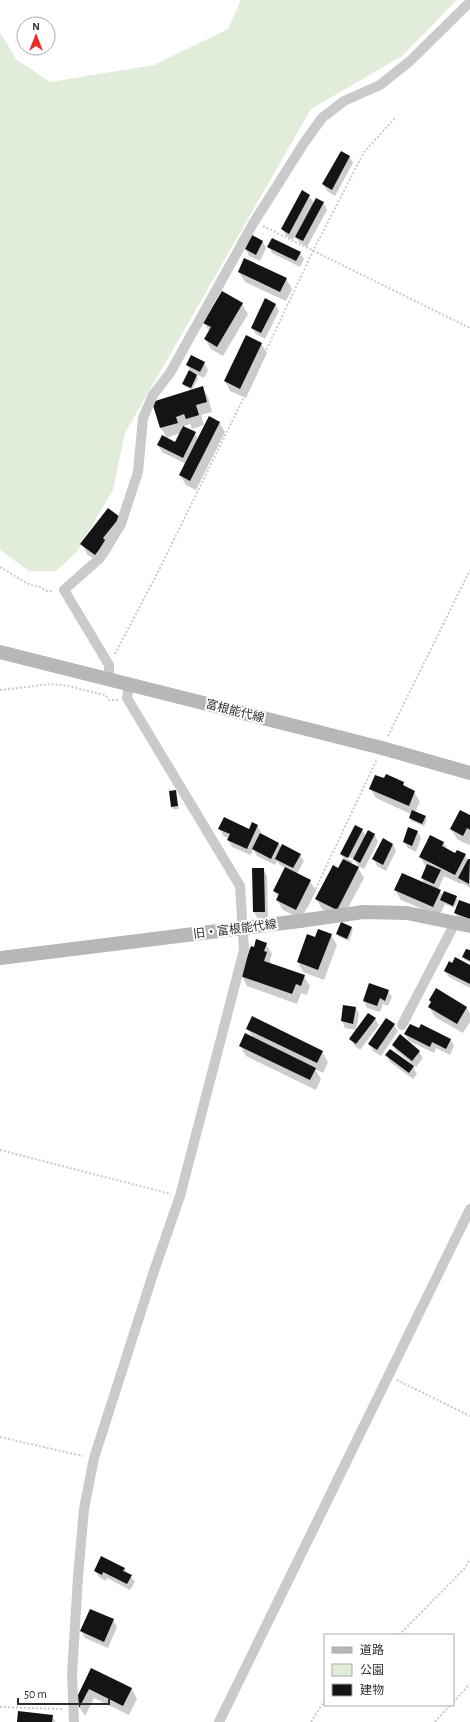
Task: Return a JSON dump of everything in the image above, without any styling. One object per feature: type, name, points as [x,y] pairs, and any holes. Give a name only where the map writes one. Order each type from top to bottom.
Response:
[{"type":"main road","name":"富根能代線","points":[[0,652],[109,672],[128,691],[382,748],[470,773]]},
{"type":"main road","name":"旧・富根能代線","points":[[0,958],[363,912],[407,913],[470,926]]},
{"type":"street","points":[[109,672],[64,590],[100,558],[121,524],[138,472],[143,418],[153,395],[170,373],[254,222],[304,143],[322,118],[344,101],[386,81],[410,62],[470,2]]},
{"type":"street","points":[[74,1722],[72,1674],[78,1577],[84,1509],[94,1458],[154,1271],[180,1196],[244,950],[240,886],[128,691]]},
{"type":"street","points":[[402,1025],[455,923]]},
{"type":"street","points":[[219,1722],[470,1209]]},
{"type":"path","points":[[109,672],[244,397],[313,251],[364,152],[396,117]]},
{"type":"path","points":[[254,222],[470,328]]},
{"type":"path","points":[[0,568],[30,585],[38,586],[47,591],[64,590]]},
{"type":"path","points":[[0,690],[51,684],[68,686],[105,695],[109,700],[128,691]]},
{"type":"path","points":[[0,1150],[180,1196]]},
{"type":"path","points":[[389,1376],[470,1416]]},
{"type":"path","points":[[0,1437],[94,1458]]},
{"type":"path","points":[[400,1634],[464,1568],[470,1559]]},
{"type":"path","points":[[454,1701],[470,1684]]},
{"type":"path","points":[[311,1722],[324,1702]]},
{"type":"path","points":[[435,1722],[449,1706]]},
{"type":"path","points":[[0,1707],[73,1709]]},
{"type":"green space","points":[[241,0],[457,0],[402,56],[311,109],[125,433],[113,490],[76,553],[56,571],[29,571],[0,550],[0,32],[16,59],[50,82],[154,65],[228,29]]},
{"type":"building","points":[[341,151],[350,156],[332,190],[322,184]]},
{"type":"building","points":[[302,190],[310,195],[289,234],[281,229]]},
{"type":"building","points":[[316,198],[324,202],[303,241],[295,237]]},
{"type":"building","points":[[252,235],[263,241],[256,255],[245,249]]},
{"type":"building","points":[[272,238],[301,252],[296,261],[267,247]]},
{"type":"building","points":[[244,258],[287,278],[280,292],[238,272]]},
{"type":"building","points":[[222,291],[243,303],[217,347],[204,339],[211,327],[203,323]]},
{"type":"building","points":[[265,298],[276,304],[261,333],[251,328]]},
{"type":"building","points":[[246,335],[262,343],[240,389],[224,381]]},
{"type":"building","points":[[191,355],[205,362],[200,372],[186,365]]},
{"type":"building","points":[[189,370],[197,375],[191,388],[182,384]]},
{"type":"building","points":[[203,386],[207,402],[196,405],[199,415],[186,419],[184,414],[176,417],[178,423],[160,428],[152,402]]},
{"type":"building","points":[[209,416],[220,422],[190,481],[179,475]]},
{"type":"building","points":[[183,426],[196,432],[183,458],[157,445],[162,435],[175,442]]},
{"type":"building","points":[[108,508],[120,517],[103,538],[106,541],[95,555],[80,544]]},
{"type":"building","points":[[386,774],[404,782],[403,785],[415,791],[409,806],[369,789],[375,775],[384,778]]},
{"type":"building","points":[[176,790],[178,806],[171,807],[169,791]]},
{"type":"building","points":[[412,810],[426,816],[422,824],[409,818]]},
{"type":"building","points":[[460,810],[470,815],[470,830],[467,828],[463,836],[450,829]]},
{"type":"building","points":[[224,817],[249,829],[252,822],[258,825],[247,849],[227,840],[230,834],[218,829]]},
{"type":"building","points":[[355,825],[363,829],[348,858],[340,854]]},
{"type":"building","points":[[408,827],[418,831],[412,846],[403,842]]},
{"type":"building","points":[[368,830],[375,834],[360,863],[353,859]]},
{"type":"building","points":[[260,833],[279,843],[271,859],[252,849]]},
{"type":"building","points":[[430,835],[444,842],[442,846],[455,853],[457,850],[466,854],[455,875],[419,857]]},
{"type":"building","points":[[383,838],[393,844],[383,865],[372,859]]},
{"type":"building","points":[[282,844],[301,854],[293,868],[275,859]]},
{"type":"building","points":[[343,859],[359,867],[337,910],[315,899],[333,865],[338,868]]},
{"type":"building","points":[[468,859],[470,859],[469,884],[458,878]]},
{"type":"building","points":[[427,864],[441,870],[434,884],[421,878]]},
{"type":"building","points":[[285,867],[311,880],[296,910],[276,900],[279,894],[273,891]]},
{"type":"building","points":[[252,868],[264,868],[265,912],[253,912]]},
{"type":"building","points":[[402,873],[441,890],[433,907],[394,890]]},
{"type":"building","points":[[444,891],[457,896],[453,906],[440,900]]},
{"type":"building","points":[[459,900],[470,904],[470,919],[454,913]]},
{"type":"building","points":[[341,922],[352,927],[347,939],[336,934]]},
{"type":"building","points":[[318,929],[332,934],[318,970],[297,962],[307,934],[315,937]]},
{"type":"building","points":[[256,939],[267,943],[264,951],[267,952],[264,961],[305,975],[301,986],[296,984],[292,994],[240,976],[251,946],[254,947]]},
{"type":"building","points":[[466,949],[470,950],[470,961],[462,957]]},
{"type":"building","points":[[455,957],[470,965],[470,984],[444,971],[449,961],[452,963]]},
{"type":"building","points":[[369,983],[389,990],[385,1001],[380,998],[377,1006],[363,1001]]},
{"type":"building","points":[[436,988],[467,1007],[457,1024],[428,1007],[431,1002],[429,1000]]},
{"type":"building","points":[[343,1005],[356,1007],[353,1024],[341,1021]]},
{"type":"building","points":[[368,1013],[376,1018],[356,1044],[349,1039]]},
{"type":"building","points":[[252,1016],[323,1051],[317,1063],[246,1029]]},
{"type":"building","points":[[386,1018],[395,1024],[377,1050],[368,1044]]},
{"type":"building","points":[[410,1024],[419,1028],[421,1024],[451,1039],[446,1049],[432,1042],[430,1047],[404,1034]]},
{"type":"building","points":[[245,1033],[316,1068],[310,1080],[239,1046]]},
{"type":"building","points":[[400,1034],[420,1051],[412,1061],[392,1045]]},
{"type":"building","points":[[390,1049],[414,1066],[409,1073],[385,1055]]},
{"type":"building","points":[[101,1556],[125,1568],[123,1571],[132,1575],[127,1584],[103,1572],[102,1575],[94,1571]]},
{"type":"building","points":[[90,1609],[114,1619],[104,1642],[80,1631]]},
{"type":"building","points":[[91,1668],[132,1688],[123,1706],[89,1689],[79,1708],[78,1695]]},
{"type":"building","points":[[18,1711],[53,1715],[52,1722],[17,1722]]}]
